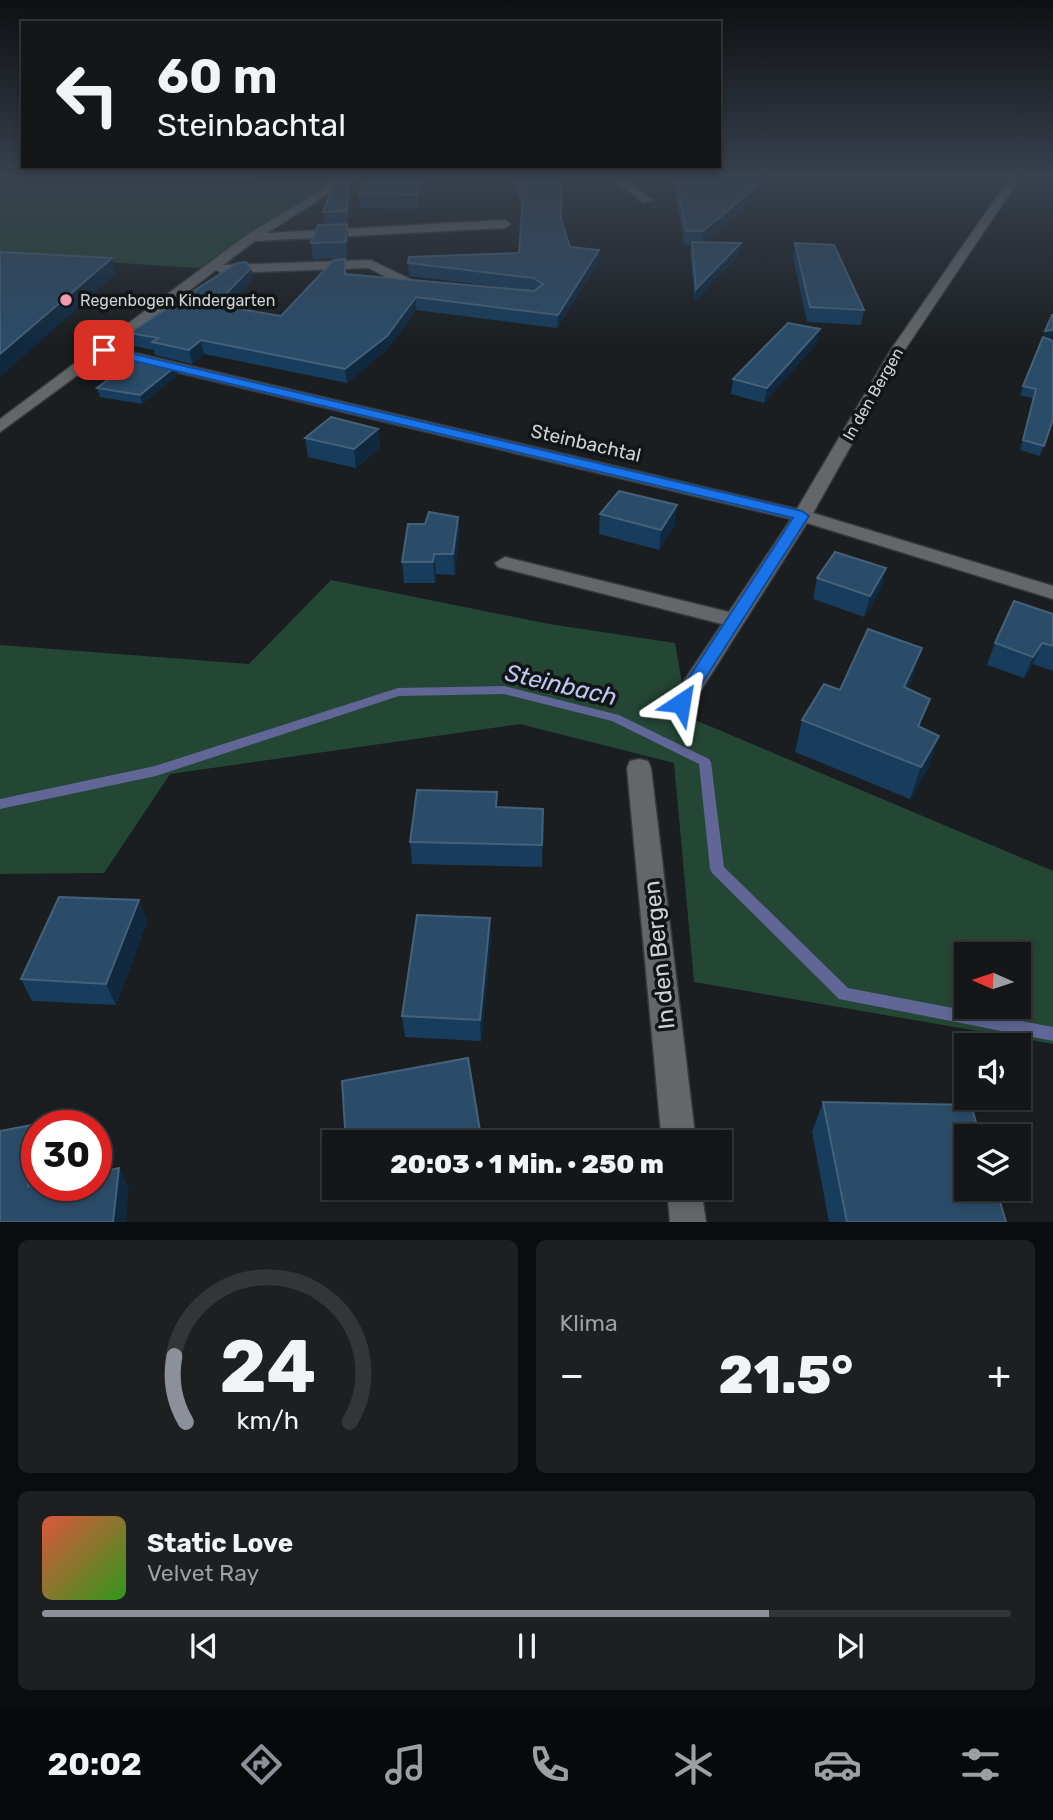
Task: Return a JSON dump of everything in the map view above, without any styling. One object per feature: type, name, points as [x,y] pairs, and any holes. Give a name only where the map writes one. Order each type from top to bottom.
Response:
[{"type":"street","points":[[0,427],[260,232]]},
{"type":"street","points":[[252,237],[349,232]]},
{"type":"street","name":"In den Bergen","points":[[681,703],[802,516],[900,348],[978,232]]},
{"type":"street","points":[[209,269],[371,264],[411,285],[438,288]]},
{"type":"street","name":"Steinbachtal","points":[[104,350],[802,516],[1053,593]]},
{"type":"street","points":[[505,563],[734,620]]},
{"type":"street","name":"In den Bergen","points":[[639,768],[678,1130]]},
{"type":"street","points":[[685,1200],[688,1222]]},
{"type":"green space","points":[[0,232],[260,232],[209,269],[35,257],[0,284]]},
{"type":"green space","points":[[331,580],[549,624],[675,643],[688,717],[1053,871],[1053,1044],[1031,1040],[1031,1033],[989,1033],[694,982],[674,763],[520,724],[170,774],[104,873],[0,874],[0,645],[249,664]]},
{"type":"building","points":[[315,232],[347,232],[346,242],[311,243]]},
{"type":"building","points":[[521,232],[565,232],[570,247],[599,250],[558,315],[416,297],[387,336],[345,369],[201,340],[189,350],[152,342],[158,338],[129,333],[237,263],[246,262],[251,268],[215,305],[281,316],[334,260],[345,259],[345,274],[534,291],[543,284],[533,278],[408,263],[409,257],[519,253]]},
{"type":"building","points":[[692,242],[741,243],[696,289]]},
{"type":"building","points":[[795,243],[834,245],[864,310],[810,307]]},
{"type":"building","points":[[0,252],[112,258],[0,354]]},
{"type":"building","points":[[1052,315],[1053,330],[1045,331]]},
{"type":"building","points":[[788,323],[820,329],[767,388],[733,379]]},
{"type":"building","points":[[1043,337],[1053,341],[1053,419],[1044,446],[1023,440],[1036,389],[1023,386]]},
{"type":"building","points":[[138,357],[176,366],[140,395],[97,388]]},
{"type":"building","points":[[331,417],[378,429],[354,449],[305,438]]},
{"type":"building","points":[[619,491],[677,505],[661,530],[600,514]]},
{"type":"building","points":[[429,512],[458,517],[453,554],[434,554],[433,562],[402,562],[408,524],[425,524]]},
{"type":"building","points":[[835,552],[886,568],[870,596],[817,578]]},
{"type":"building","points":[[1014,601],[1053,614],[1053,646],[1042,643],[1033,657],[995,643]]},
{"type":"building","points":[[868,629],[922,648],[904,687],[930,699],[918,726],[939,736],[921,767],[802,720],[824,684],[840,690]]},
{"type":"building","points":[[417,790],[497,792],[496,807],[543,809],[542,845],[410,842]]},
{"type":"building","points":[[59,897],[139,900],[106,984],[21,979]]},
{"type":"building","points":[[417,915],[490,918],[480,1020],[402,1016]]},
{"type":"building","points":[[468,1058],[480,1130],[345,1130],[342,1081]]},
{"type":"building","points":[[823,1102],[954,1105],[954,1110],[972,1110],[977,1124],[954,1124],[954,1201],[1000,1201],[1006,1222],[847,1222]]},
{"type":"building","points":[[21,1127],[21,1201],[112,1201],[112,1170],[119,1168],[113,1222],[0,1222],[0,1131]]},
{"type":"waterway","name":"Steinbach","points":[[0,804],[156,771],[398,692],[504,690],[615,718],[705,762],[717,869],[844,994],[1053,1034]]},
{"type":"place","name":"Regenbogen Kindergarten","points":[[66,300]]},
{"type":"route","points":[[104,350],[802,516],[681,703]]}]
